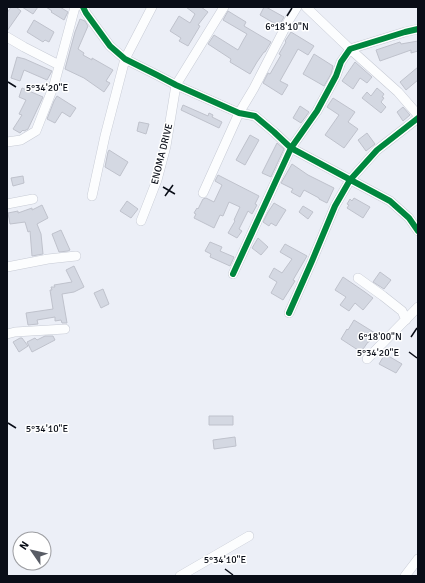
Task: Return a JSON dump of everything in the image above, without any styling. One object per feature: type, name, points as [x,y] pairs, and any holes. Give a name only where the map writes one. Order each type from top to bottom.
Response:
[{"type":"street","points":[[7,142],[21,140],[36,131],[54,85],[75,7]]},
{"type":"street","points":[[83,7],[110,46],[125,59],[176,85],[239,113],[255,116],[291,148],[390,201],[409,218],[418,231]]},
{"type":"street","points":[[92,196],[105,136],[125,59],[152,7]]},
{"type":"street","points":[[176,85],[224,7]]},
{"type":"street","points":[[203,193],[239,113],[297,7]]},
{"type":"street","points":[[290,312],[335,206],[350,180],[377,150],[418,116],[398,92],[306,7]]},
{"type":"street","points":[[233,274],[291,148],[317,111],[336,76],[341,62],[350,49],[418,29]]},
{"type":"street","points":[[7,37],[59,65]]},
{"type":"street","name":"ENOMA DRIVE","points":[[141,221],[158,180],[166,146],[176,85]]},
{"type":"street","points":[[7,204],[33,200]]},
{"type":"street","points":[[7,267],[48,259],[76,256]]},
{"type":"street","points":[[358,278],[402,312],[406,320]]},
{"type":"street","points":[[366,359],[418,307]]},
{"type":"street","points":[[7,334],[15,332],[65,329]]},
{"type":"street","points":[[180,576],[249,536]]},
{"type":"street","points":[[405,576],[418,559]]},
{"type":"building","points":[[11,7],[16,7],[21,11],[7,31],[7,13]]},
{"type":"building","points":[[22,7],[38,7],[33,14]]},
{"type":"building","points":[[46,7],[60,7],[68,12],[64,20]]},
{"type":"building","points":[[186,7],[201,7],[208,12],[198,25],[200,26],[188,46],[179,41],[181,38],[170,31],[179,16],[190,23],[195,14]]},
{"type":"building","points":[[264,7],[284,17],[279,26],[260,15]]},
{"type":"building","points":[[228,11],[246,22],[244,26],[271,42],[250,74],[230,62],[231,59],[208,44],[214,35],[238,50],[247,34],[223,20]]},
{"type":"building","points":[[80,19],[85,21],[88,26],[78,49],[84,53],[83,55],[92,60],[92,58],[113,70],[106,81],[110,83],[104,92],[84,78],[65,69]]},
{"type":"building","points":[[34,20],[54,32],[49,42],[45,40],[43,42],[27,32]]},
{"type":"building","points":[[291,32],[314,46],[308,55],[298,49],[280,81],[288,85],[282,95],[263,83],[268,73],[270,74],[281,55],[279,54]]},
{"type":"building","points":[[418,41],[418,51],[411,53],[411,50],[380,61],[376,50],[400,42],[401,44]]},
{"type":"building","points":[[314,54],[333,66],[331,74],[324,86],[303,74]]},
{"type":"building","points":[[17,57],[52,71],[47,80],[24,70],[20,81],[11,78]]},
{"type":"building","points":[[355,62],[372,77],[367,83],[360,78],[353,89],[342,81]]},
{"type":"building","points":[[418,67],[418,80],[406,90],[400,82]]},
{"type":"building","points":[[22,88],[43,97],[28,129],[23,130],[20,133],[13,129],[22,115],[19,114],[26,100],[19,97]]},
{"type":"building","points":[[377,88],[384,94],[382,97],[384,98],[381,102],[386,107],[381,113],[362,98],[367,92],[371,96]]},
{"type":"building","points":[[57,96],[76,108],[70,117],[62,112],[55,123],[47,119]]},
{"type":"building","points":[[333,98],[355,112],[348,122],[358,129],[344,148],[325,135],[339,115],[327,107]]},
{"type":"building","points":[[183,105],[208,116],[209,113],[213,115],[212,117],[222,122],[219,128],[181,110]]},
{"type":"building","points":[[300,106],[309,112],[301,123],[293,118]]},
{"type":"building","points":[[403,107],[410,115],[403,121],[397,112]]},
{"type":"building","points":[[139,122],[149,124],[146,134],[137,131]]},
{"type":"building","points":[[367,133],[375,144],[366,151],[358,140]]},
{"type":"building","points":[[250,135],[259,140],[245,165],[236,160]]},
{"type":"building","points":[[277,143],[284,149],[271,177],[262,173]]},
{"type":"building","points":[[109,150],[128,162],[120,176],[105,167]]},
{"type":"building","points":[[292,164],[308,175],[334,188],[327,203],[304,190],[300,197],[291,192],[293,189],[281,183]]},
{"type":"building","points":[[218,175],[259,196],[255,204],[257,205],[252,214],[248,211],[239,229],[242,231],[237,238],[228,233],[235,221],[234,220],[240,207],[229,202],[223,216],[220,215],[214,228],[194,218],[196,214],[194,213],[197,208],[198,209],[203,199],[206,198],[214,202],[222,185],[215,181]]},
{"type":"building","points":[[23,176],[24,183],[13,186],[11,178]]},
{"type":"building","points":[[354,198],[370,207],[363,218],[347,208],[349,205],[347,204],[350,199],[352,201]]},
{"type":"building","points":[[127,201],[138,209],[131,218],[120,211]]},
{"type":"building","points":[[274,203],[286,210],[276,226],[271,223],[269,226],[263,222]]},
{"type":"building","points":[[42,205],[48,218],[37,224],[41,234],[43,254],[32,256],[30,231],[28,232],[25,222],[10,224],[8,213],[18,211],[18,213],[32,208],[32,210]]},
{"type":"building","points":[[303,206],[313,212],[308,219],[299,212]]},
{"type":"building","points":[[61,230],[70,250],[68,251],[59,252],[52,234]]},
{"type":"building","points":[[258,238],[268,247],[261,255],[252,248]]},
{"type":"building","points":[[210,242],[222,247],[220,251],[234,257],[230,266],[210,257],[211,254],[205,251]]},
{"type":"building","points":[[285,244],[307,256],[293,280],[295,281],[283,300],[271,293],[277,282],[269,277],[274,268],[282,273],[292,259],[280,252]]},
{"type":"building","points":[[74,266],[84,287],[74,292],[62,294],[67,323],[62,323],[61,320],[55,321],[55,317],[37,320],[38,324],[28,325],[26,313],[53,309],[50,290],[52,290],[51,287],[55,287],[54,285],[72,282],[66,270]]},
{"type":"building","points":[[380,272],[391,280],[384,289],[373,282]]},
{"type":"building","points":[[343,277],[373,298],[363,310],[355,303],[349,311],[340,305],[346,297],[335,290]]},
{"type":"building","points":[[103,289],[109,304],[101,308],[94,293]]},
{"type":"building","points":[[354,320],[375,333],[361,352],[341,339]]},
{"type":"building","points":[[45,336],[53,336],[55,340],[32,352],[27,342],[35,338],[37,340]]},
{"type":"building","points":[[22,338],[28,346],[19,352],[13,342]]},
{"type":"building","points":[[385,354],[402,364],[396,373],[379,364]]},
{"type":"building","points":[[209,416],[233,416],[233,425],[209,425]]},
{"type":"building","points":[[235,437],[236,446],[214,449],[213,440]]},
{"type":"cycle path","points":[[83,7],[110,46],[125,59],[176,85],[239,113],[255,116],[291,148],[390,201],[409,218],[418,231]]},
{"type":"cycle path","points":[[233,274],[291,148],[317,111],[336,76],[341,62],[350,49],[418,29]]},
{"type":"cycle path","points":[[289,313],[335,206],[350,180],[377,150],[418,118]]}]
